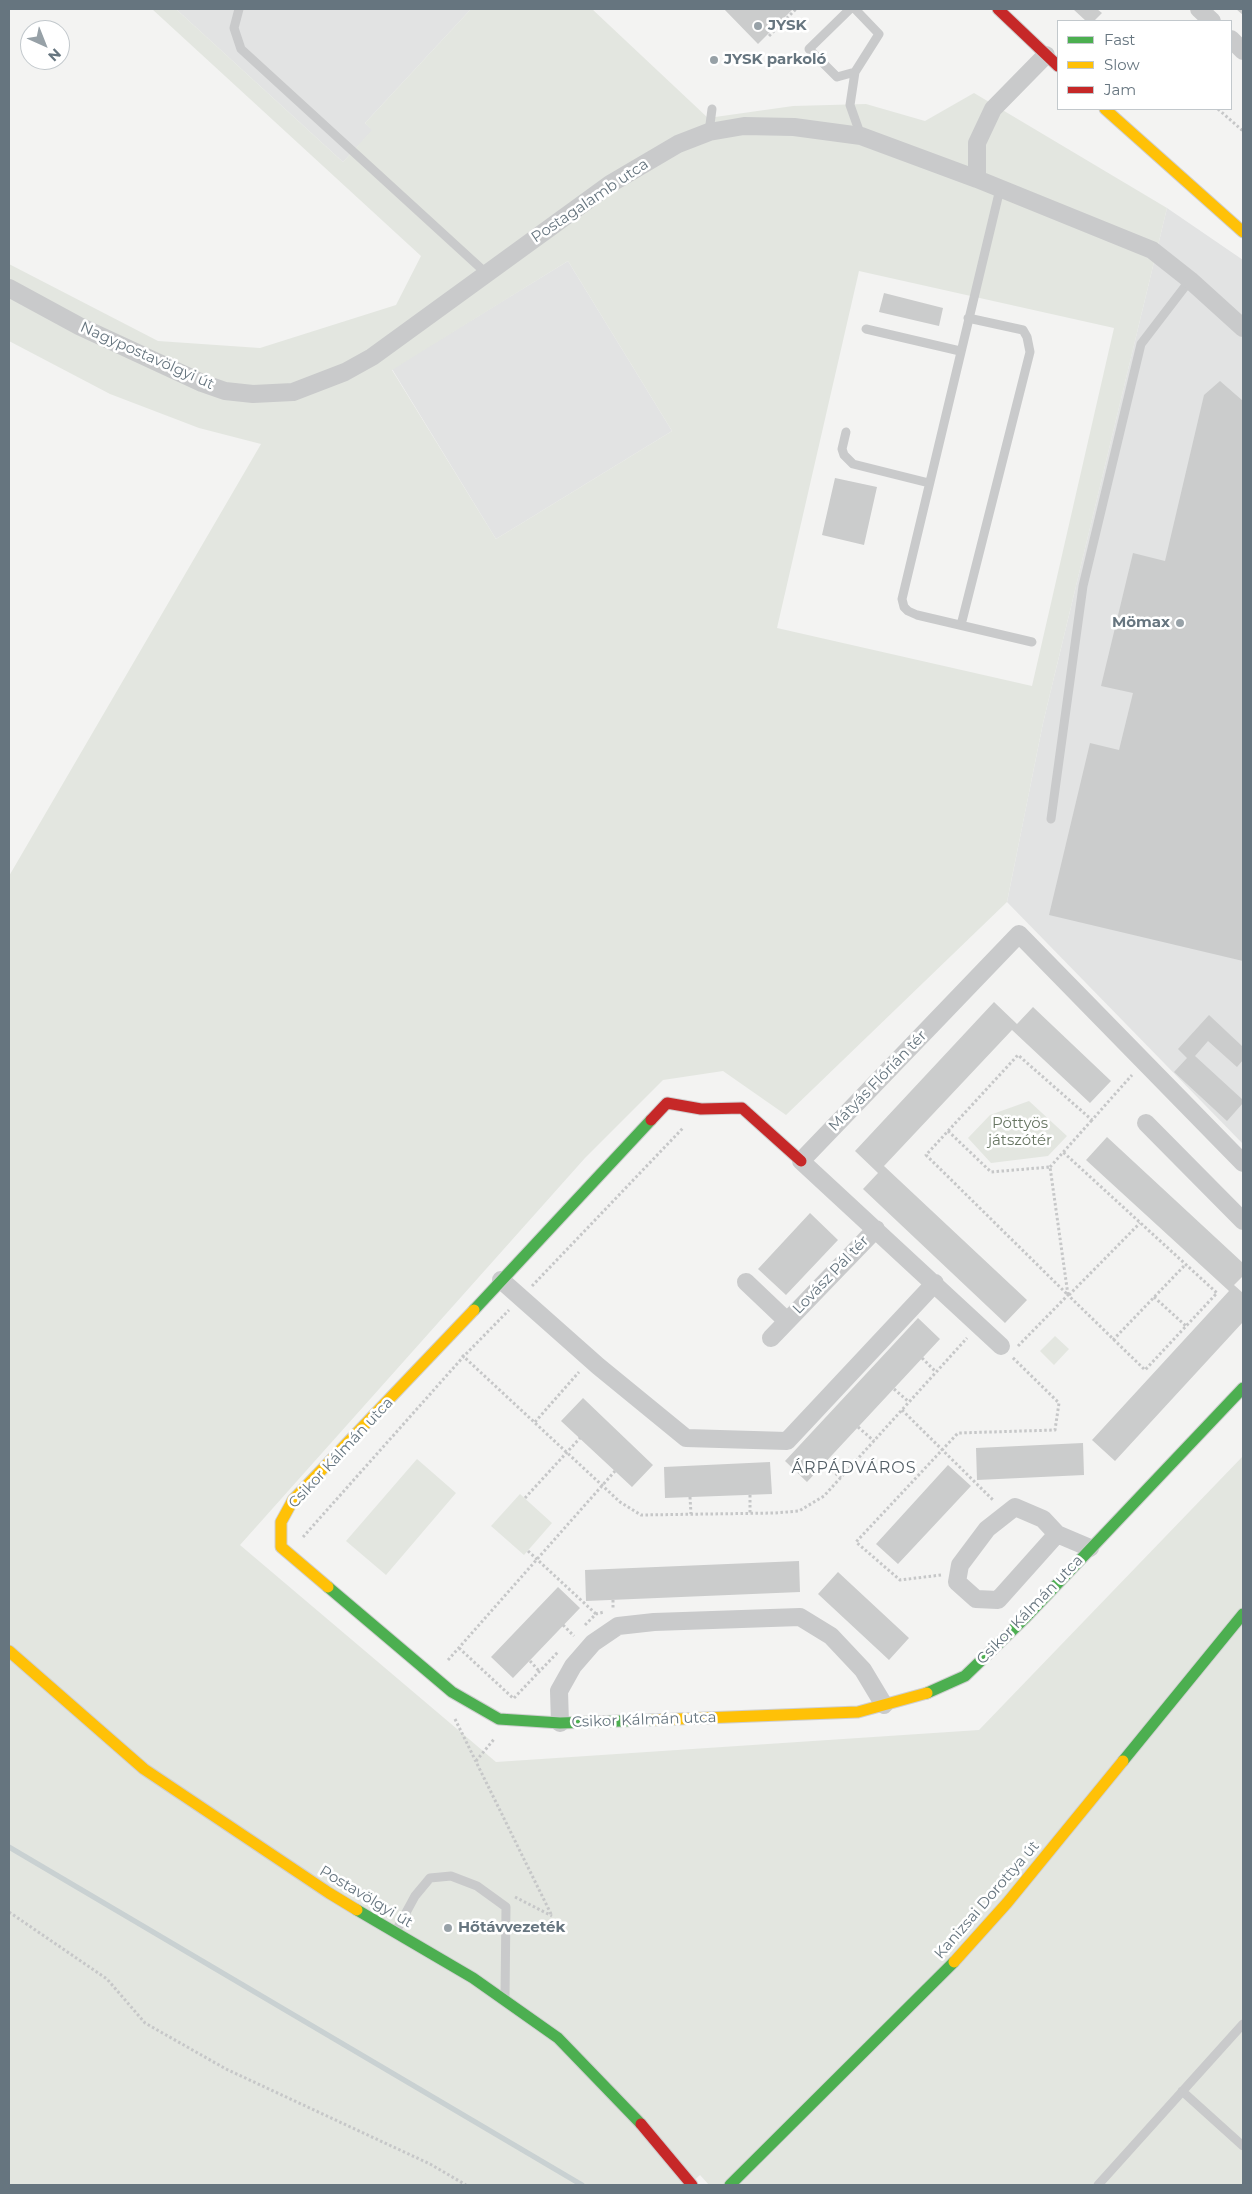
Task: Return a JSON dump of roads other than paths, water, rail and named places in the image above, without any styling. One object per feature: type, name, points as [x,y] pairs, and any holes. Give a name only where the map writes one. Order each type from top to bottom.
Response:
[{"type":"street","points":[[977,179],[978,143],[993,109],[1052,60],[998,9]]},
{"type":"street","points":[[1198,9],[1211,20]]},
{"type":"street","points":[[1232,40],[1243,51]]},
{"type":"street","points":[[1106,110],[1243,232]]},
{"type":"street","name":"Postagalamb utca","points":[[293,392],[345,372],[372,357],[610,184],[678,144],[710,132],[744,126],[794,127],[861,136],[977,179],[1152,250],[1190,280],[1243,328]]},
{"type":"street","name":"Nagypostavölgyi út","points":[[9,288],[79,326],[202,384],[253,394],[293,392]]},
{"type":"street","name":"Mátyás Flórián tér","points":[[801,1161],[1019,934],[1243,1163]]},
{"type":"street","name":"Csikor Kálmán utca","points":[[801,1161],[742,1108],[701,1109],[667,1103],[469,1316],[293,1500],[281,1522],[281,1547],[452,1692],[499,1719],[560,1723],[858,1712],[936,1691],[965,1676],[1026,1617],[1243,1388]]},
{"type":"street","points":[[1146,1124],[1243,1220]]},
{"type":"street","points":[[801,1161],[935,1283],[1005,1353]]},
{"type":"street","name":"Lovász Pál tér","points":[[771,1338],[876,1229]]},
{"type":"street","points":[[501,1280],[591,1359],[686,1438],[787,1441],[935,1283]]},
{"type":"street","name":"Lovász Pál tér","points":[[746,1282],[787,1320]]},
{"type":"street","points":[[1057,1534],[998,1600],[976,1599],[957,1582],[960,1565],[987,1530],[1015,1507],[1042,1520],[1057,1534],[1090,1548]]},
{"type":"street","name":"Kanizsai Dorottya út","points":[[730,2185],[958,1958],[1014,1895],[1243,1614]]},
{"type":"street","points":[[560,1723],[559,1691],[573,1666],[593,1643],[618,1626],[654,1622],[800,1617],[830,1636],[857,1663],[884,1705]]},
{"type":"street","name":"Postavölgyi út","points":[[9,1651],[144,1769],[329,1893],[473,1978],[558,2038],[633,2114],[692,2185]]},
{"type":"lane","points":[[239,9],[234,28],[242,49],[486,273]]},
{"type":"lane","points":[[850,9],[809,49],[837,77],[855,72]]},
{"type":"lane","points":[[855,9],[879,34],[855,72],[850,105],[861,136]]},
{"type":"lane","points":[[710,132],[712,109]]},
{"type":"lane","points":[[1000,189],[902,599],[904,607],[908,611],[1032,642]]},
{"type":"lane","points":[[1052,819],[1083,586],[1141,344],[1190,280]]},
{"type":"lane","points":[[961,625],[1030,352],[1027,337],[1023,330],[968,318]]},
{"type":"lane","points":[[866,329],[960,351]]},
{"type":"lane","points":[[846,432],[842,449],[844,455],[854,464],[929,483]]},
{"type":"lane","points":[[396,1932],[415,1896],[430,1878],[451,1876],[477,1886],[506,1907],[505,2001]]},
{"type":"lane","points":[[1098,2185],[1243,2024]]},
{"type":"lane","points":[[1182,2091],[1243,2146]]},
{"type":"waterway","points":[[9,1847],[582,2185]]},
{"type":"place","name":"JYSK","points":[[758,26]]},
{"type":"place","name":"JYSK parkoló","points":[[714,60]]},
{"type":"place","name":"Mömax","points":[[1180,623]]},
{"type":"place","name":"Hőtávvezeték","points":[[448,1928]]},
{"type":"district","name":"ÁRPÁDVÁROS","points":[[854,1468]]},
{"type":"park label","name":"Pöttyös játszótér","points":[[1020,1132]]}]
